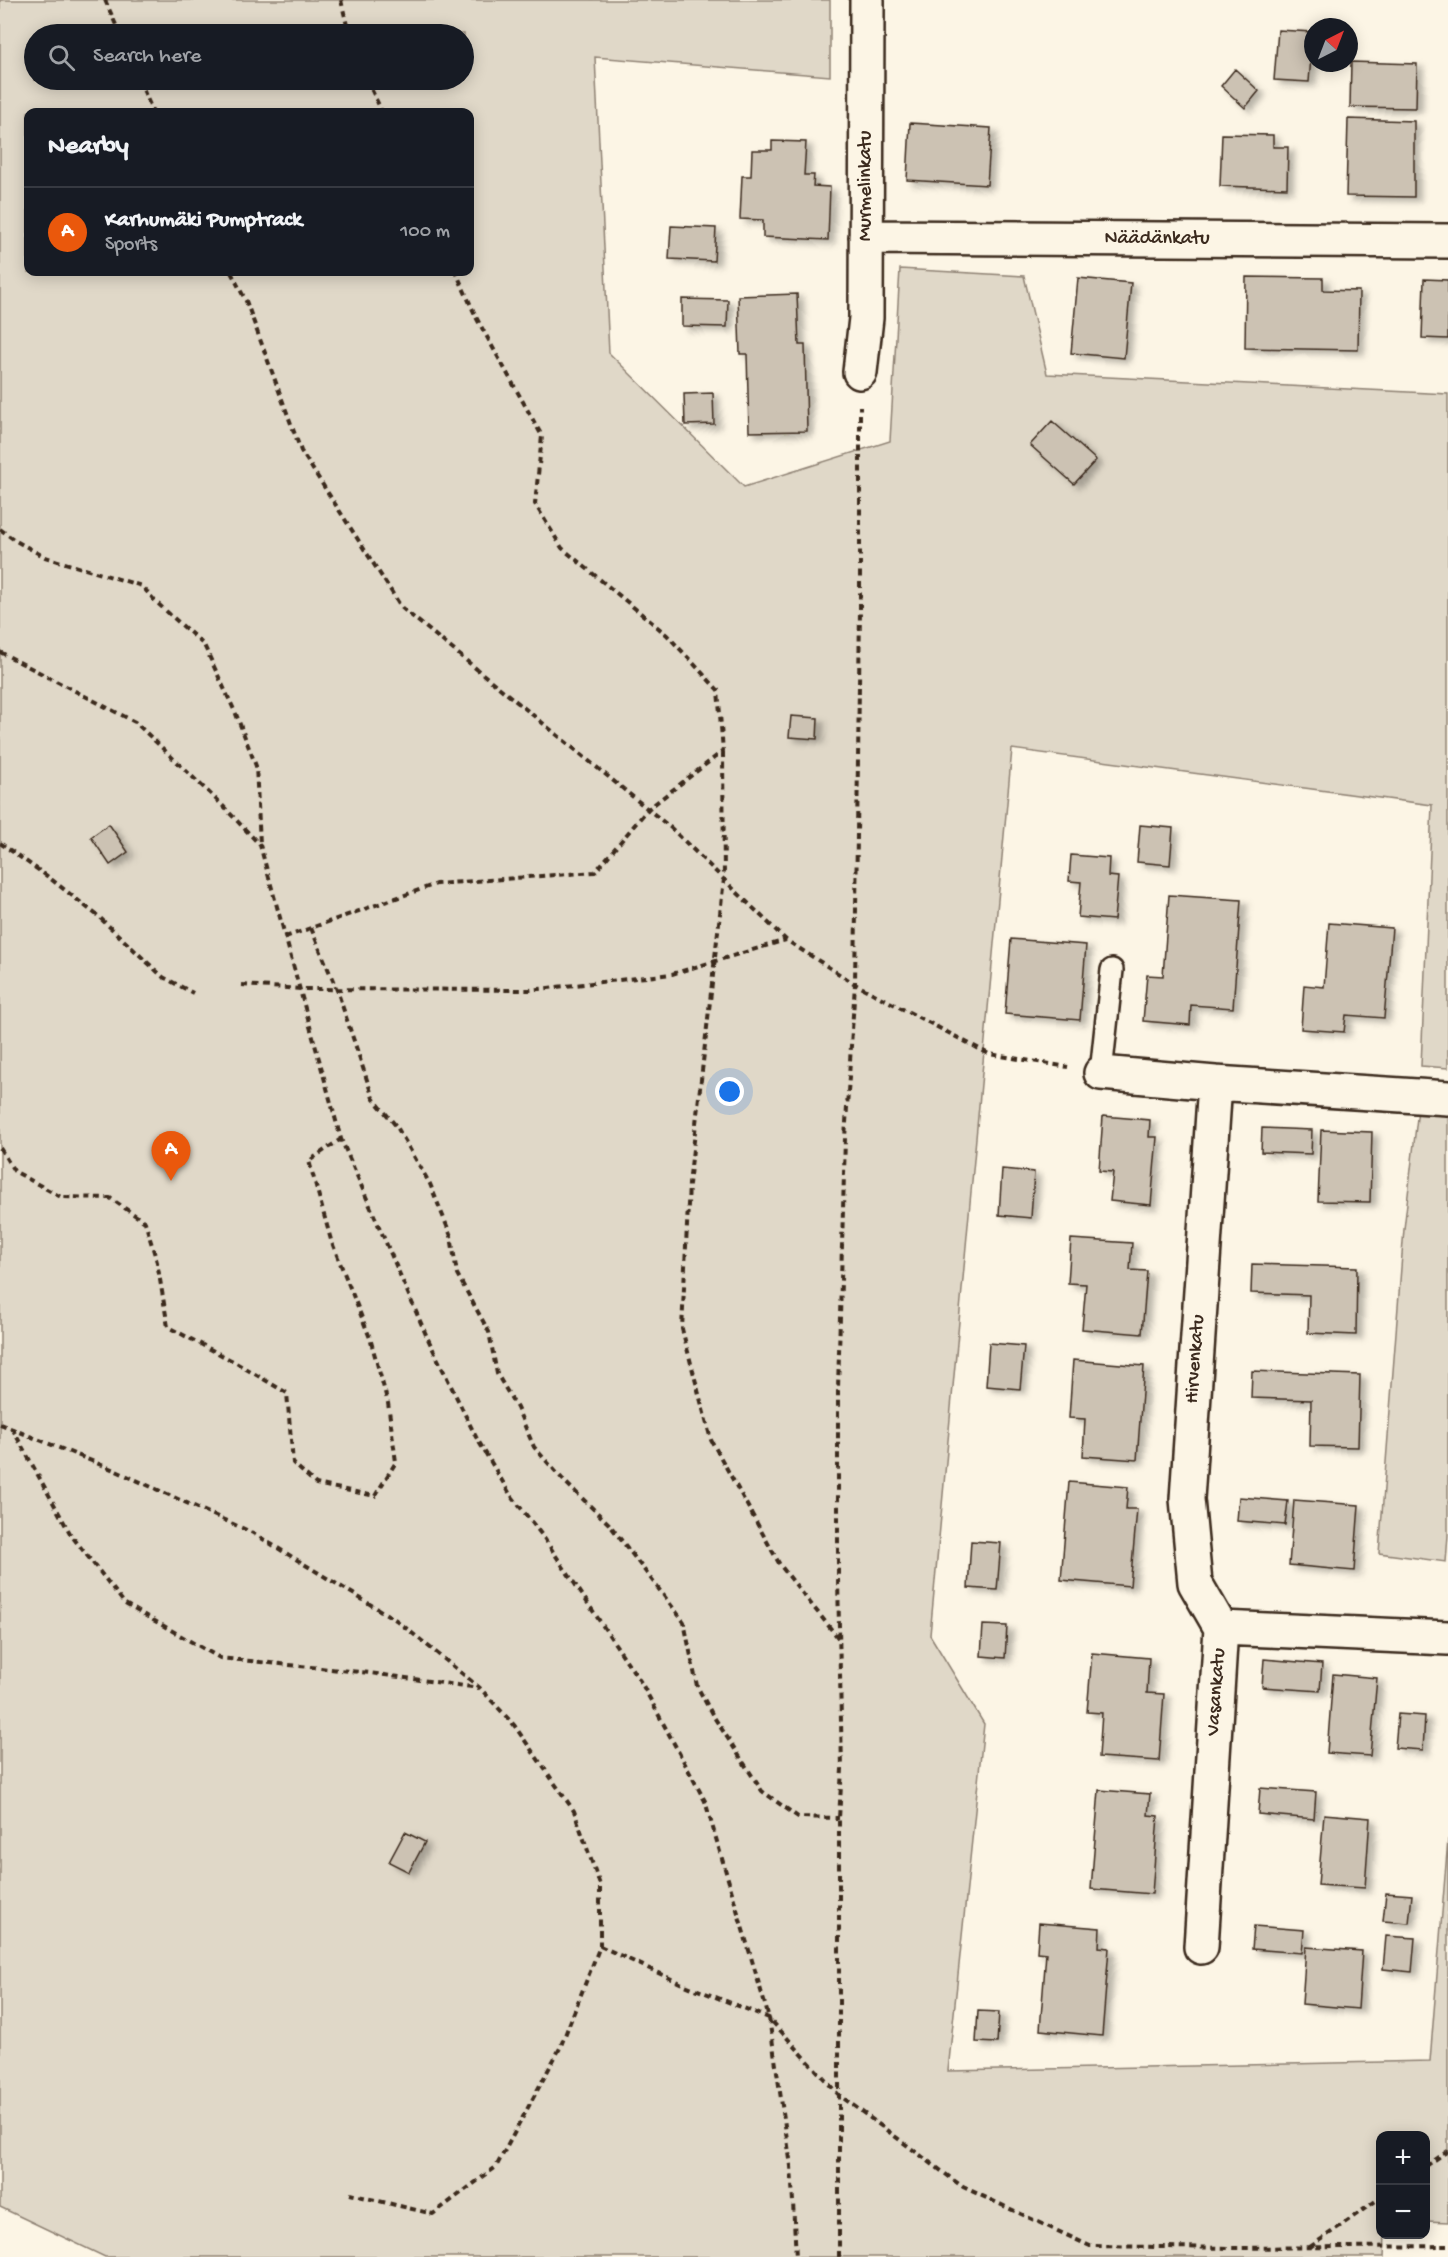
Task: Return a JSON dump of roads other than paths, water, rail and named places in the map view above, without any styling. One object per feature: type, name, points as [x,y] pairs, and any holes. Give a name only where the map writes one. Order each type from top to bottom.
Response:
[{"type":"street","name":"Murmelinkatu","points":[[860,372],[866,318],[867,0]]},
{"type":"street","name":"Näädänkatu","points":[[866,237],[1448,241]]},
{"type":"street","points":[[1101,1073],[1448,1098]]},
{"type":"street","name":"Hirvenkatu","points":[[1215,1083],[1187,1499],[1195,1583],[1221,1628]]},
{"type":"street","name":"Vasankatu","points":[[1201,1947],[1221,1628],[1448,1638]]},
{"type":"lane","points":[[1101,1073],[1112,970]]},
{"type":"place","name":"Karhumäki Pumptrack","points":[[171,1181]]}]
